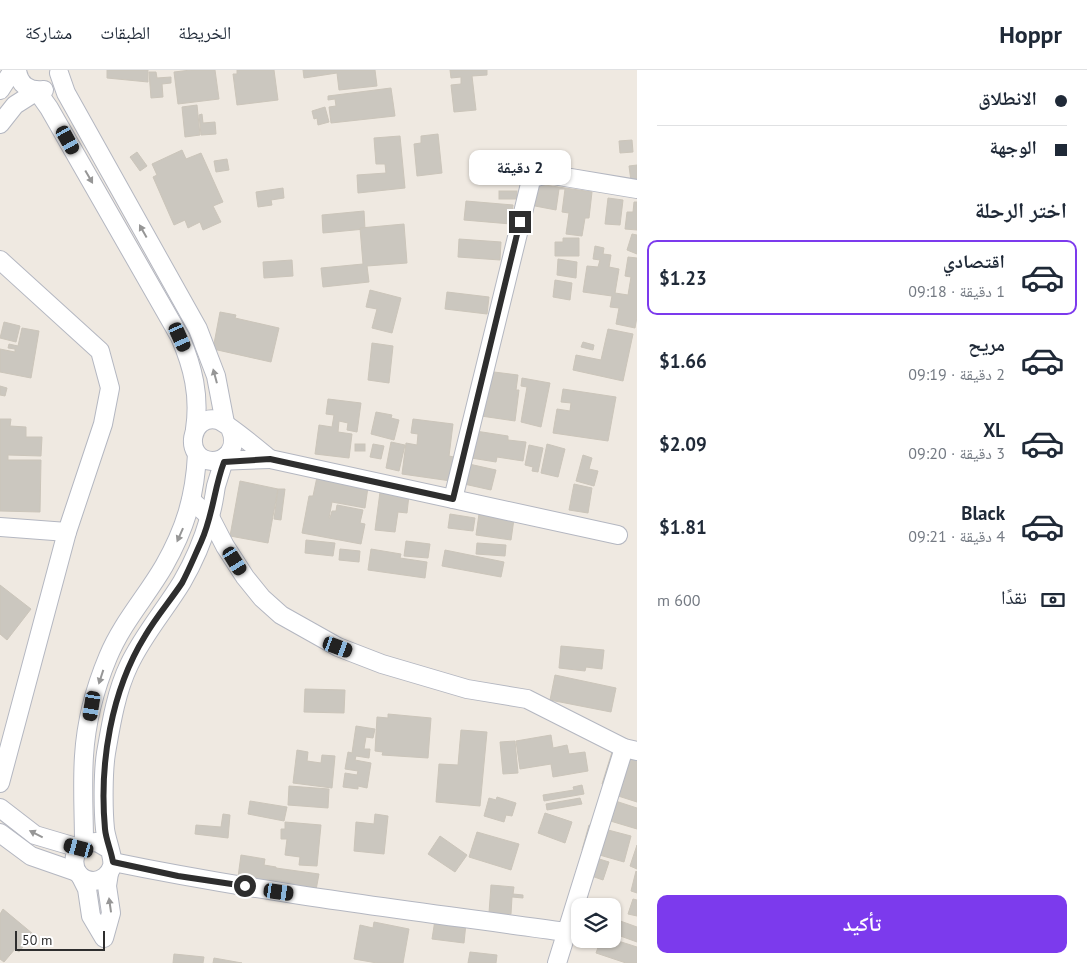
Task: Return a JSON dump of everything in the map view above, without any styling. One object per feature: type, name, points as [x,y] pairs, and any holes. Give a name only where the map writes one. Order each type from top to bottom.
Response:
[{"type":"street","points":[[0,90],[15,70]]},
{"type":"street","points":[[15,70],[18,79],[23,85],[37,91],[51,86],[59,72]]},
{"type":"street","points":[[37,91],[49,108],[180,337],[195,380],[197,397],[195,429],[192,442],[197,454],[196,478],[188,518],[163,567],[126,620],[108,656],[92,706],[84,755],[82,846],[74,860],[87,889],[91,916],[104,938],[111,914],[107,886],[110,861],[105,813],[106,757],[113,712],[128,666],[145,635],[182,582],[202,540],[210,517],[222,460],[232,446],[233,440],[227,426],[216,376],[198,329],[66,94],[59,72]]},
{"type":"street","points":[[0,124],[15,106],[37,91]]},
{"type":"street","points":[[453,499],[531,180],[547,174],[637,189]]},
{"type":"street","points":[[0,260],[100,351],[110,388],[104,424],[67,532],[0,783]]},
{"type":"street","points":[[195,429],[200,424],[212,419],[227,426],[270,459]]},
{"type":"street","points":[[197,454],[203,458],[222,460],[270,459],[618,535]]},
{"type":"street","points":[[191,500],[210,517],[225,546],[245,577],[262,598],[281,615],[338,647],[382,664],[467,689],[527,699],[630,749],[557,963]]},
{"type":"street","points":[[0,527],[67,532]]},
{"type":"street","points":[[0,808],[35,835],[82,846],[98,842],[110,861],[178,876],[566,932]]},
{"type":"street","points":[[0,833],[31,856],[93,881],[104,877],[110,861]]},
{"type":"building","points":[[107,70],[148,70],[148,82],[107,78]]},
{"type":"building","points":[[215,70],[219,99],[178,104],[174,72]]},
{"type":"building","points":[[237,70],[274,70],[278,100],[237,105],[233,74],[237,74]]},
{"type":"building","points":[[303,70],[375,70],[377,86],[339,90],[337,73],[304,78]]},
{"type":"building","points":[[450,70],[487,70],[487,75],[472,76],[476,110],[454,112],[451,85],[461,84],[461,77],[451,78]]},
{"type":"building","points":[[149,72],[156,72],[157,78],[171,77],[171,83],[162,84],[163,97],[151,98]]},
{"type":"building","points":[[391,88],[395,116],[331,123],[329,107],[336,106],[335,99],[328,100],[328,96]]},
{"type":"building","points":[[197,105],[200,135],[185,137],[182,107]]},
{"type":"building","points":[[325,107],[329,122],[318,125],[317,118],[314,119],[312,111]]},
{"type":"building","points":[[202,114],[203,123],[215,122],[216,134],[201,135],[199,115]]},
{"type":"building","points":[[438,134],[442,173],[417,176],[414,144],[421,143],[421,136]]},
{"type":"building","points":[[400,136],[405,188],[358,193],[357,175],[386,173],[385,164],[376,164],[374,138]]},
{"type":"building","points":[[632,140],[633,152],[620,153],[619,141]]},
{"type":"building","points":[[182,150],[186,159],[201,153],[223,202],[213,206],[221,222],[203,230],[200,222],[188,228],[185,220],[174,225],[153,177],[157,175],[152,164]]},
{"type":"building","points":[[137,152],[147,166],[140,171],[130,157]]},
{"type":"building","points":[[227,159],[229,170],[216,172],[214,161]]},
{"type":"building","points":[[637,165],[637,180],[631,181],[629,166]]},
{"type":"building","points":[[538,184],[592,192],[589,218],[585,218],[582,236],[566,234],[569,213],[562,212],[565,189],[559,189],[556,210],[535,206]]},
{"type":"building","points":[[283,188],[284,198],[271,200],[272,205],[258,207],[256,192]]},
{"type":"building","points":[[499,191],[517,191],[517,199],[499,199]]},
{"type":"building","points":[[608,198],[623,200],[620,225],[605,224]]},
{"type":"building","points":[[466,201],[513,205],[511,224],[464,220]]},
{"type":"building","points":[[634,202],[637,202],[637,230],[625,229],[627,212],[633,212]]},
{"type":"building","points":[[364,211],[365,229],[323,233],[322,215]]},
{"type":"building","points":[[404,224],[407,263],[367,266],[369,282],[323,287],[321,268],[363,264],[360,228]]},
{"type":"building","points":[[632,234],[637,235],[637,254],[627,250]]},
{"type":"building","points":[[563,238],[579,238],[579,256],[555,256],[555,242],[563,242]]},
{"type":"building","points":[[459,239],[501,242],[500,260],[458,257]]},
{"type":"building","points":[[595,246],[604,248],[603,254],[611,255],[609,267],[619,269],[615,293],[628,295],[631,277],[625,276],[628,257],[637,258],[637,317],[635,328],[616,324],[619,308],[610,307],[612,296],[583,292],[587,266],[598,267],[600,260],[593,259]]},
{"type":"building","points":[[558,259],[577,262],[576,278],[557,275]]},
{"type":"building","points":[[292,260],[293,276],[264,278],[263,262]]},
{"type":"building","points":[[555,280],[572,283],[570,300],[553,297]]},
{"type":"building","points":[[370,290],[401,298],[392,333],[372,328],[377,309],[366,307]]},
{"type":"building","points":[[447,292],[489,297],[487,314],[445,309]]},
{"type":"building","points":[[220,312],[236,315],[235,318],[279,328],[271,362],[213,349]]},
{"type":"building","points":[[4,322],[20,326],[16,342],[0,338]]},
{"type":"building","points":[[22,328],[39,331],[31,378],[0,372],[0,349],[15,352],[15,349],[8,348],[9,344],[18,346]]},
{"type":"building","points":[[608,329],[633,334],[623,381],[573,370],[576,355],[601,360]]},
{"type":"building","points":[[583,342],[594,345],[593,350],[581,347]]},
{"type":"building","points":[[372,343],[393,346],[389,383],[368,380]]},
{"type":"building","points":[[486,371],[518,375],[516,390],[519,390],[515,421],[481,416]]},
{"type":"building","points":[[522,378],[550,383],[541,427],[521,422],[527,387],[521,386]]},
{"type":"building","points":[[0,386],[7,388],[5,396],[0,395]]},
{"type":"building","points":[[563,389],[616,397],[608,441],[553,433],[557,409],[570,411],[571,403],[561,402]]},
{"type":"building","points":[[328,399],[361,403],[357,432],[347,430],[348,423],[339,421],[338,432],[352,434],[349,458],[315,454],[319,425],[332,427],[334,415],[326,414]]},
{"type":"building","points":[[376,412],[392,415],[391,418],[399,420],[394,440],[371,434]]},
{"type":"building","points":[[0,419],[11,419],[10,426],[26,427],[26,437],[42,437],[41,456],[8,455],[8,460],[41,460],[40,512],[0,511]]},
{"type":"building","points":[[413,419],[453,424],[449,456],[454,457],[451,481],[402,474],[406,443],[417,445],[418,434],[411,433]]},
{"type":"building","points":[[469,430],[508,436],[508,440],[526,442],[523,461],[497,457],[496,462],[465,457]]},
{"type":"building","points":[[391,442],[405,445],[399,471],[386,468]]},
{"type":"building","points":[[355,444],[365,444],[365,451],[355,451]]},
{"type":"building","points":[[373,444],[384,446],[381,459],[370,457]]},
{"type":"building","points":[[547,444],[565,449],[558,477],[541,473]]},
{"type":"building","points":[[529,445],[543,448],[538,472],[532,471],[533,467],[525,465]]},
{"type":"building","points":[[583,455],[592,458],[589,469],[598,471],[594,486],[576,481]]},
{"type":"building","points":[[469,464],[496,470],[491,490],[464,484]]},
{"type":"building","points":[[317,477],[368,487],[365,508],[332,502],[329,518],[332,511],[336,511],[337,505],[363,510],[360,523],[365,524],[361,544],[302,533],[309,496],[313,496]]},
{"type":"building","points":[[240,481],[278,489],[268,543],[230,536]]},
{"type":"building","points":[[574,484],[592,488],[588,513],[569,510]]},
{"type":"building","points":[[278,489],[285,489],[281,520],[274,519]]},
{"type":"building","points":[[380,492],[409,495],[407,513],[398,512],[395,532],[375,530]]},
{"type":"building","points":[[450,514],[475,518],[473,531],[448,528]]},
{"type":"building","points":[[479,514],[514,519],[511,540],[476,535]]},
{"type":"building","points":[[306,540],[335,543],[333,556],[305,553]]},
{"type":"building","points":[[406,541],[430,544],[428,558],[404,556]]},
{"type":"building","points":[[477,543],[506,545],[505,556],[476,554]]},
{"type":"building","points":[[340,549],[360,551],[359,562],[339,560]]},
{"type":"building","points":[[371,549],[401,554],[400,558],[427,562],[425,578],[368,570]]},
{"type":"building","points":[[445,550],[504,562],[501,577],[442,566]]},
{"type":"building","points":[[0,585],[31,609],[7,640],[0,634]]},
{"type":"building","points":[[561,646],[604,650],[602,669],[586,667],[585,671],[559,668]]},
{"type":"building","points":[[555,675],[616,688],[611,712],[550,700]]},
{"type":"building","points":[[305,689],[345,690],[344,713],[304,712]]},
{"type":"building","points":[[388,714],[431,718],[428,758],[382,755],[383,752],[375,751],[377,717],[388,718]]},
{"type":"building","points":[[356,726],[375,729],[373,738],[366,737],[364,749],[370,749],[369,758],[356,756],[355,760],[371,763],[367,788],[358,786],[358,789],[343,787],[345,773],[357,775],[358,771],[345,769],[348,752],[352,753]]},
{"type":"building","points":[[461,730],[487,732],[480,806],[436,802],[439,764],[458,765]]},
{"type":"building","points":[[551,735],[553,748],[567,745],[569,754],[585,752],[588,771],[553,777],[551,764],[520,769],[516,741]]},
{"type":"building","points":[[515,741],[518,773],[503,774],[500,742]]},
{"type":"building","points":[[297,750],[308,752],[307,761],[321,763],[322,755],[335,756],[332,788],[293,783]]},
{"type":"building","points":[[612,752],[637,760],[637,802],[615,795],[617,789],[602,784]]},
{"type":"building","points":[[582,785],[584,794],[544,801],[543,795],[574,790],[573,787]]},
{"type":"building","points":[[289,786],[329,789],[328,808],[288,805]]},
{"type":"building","points":[[497,797],[516,803],[512,816],[506,815],[504,822],[484,816],[489,798],[496,800]]},
{"type":"building","points":[[603,797],[637,808],[637,829],[597,817]]},
{"type":"building","points":[[580,798],[582,804],[547,810],[546,804]]},
{"type":"building","points":[[250,801],[287,807],[284,821],[248,814]]},
{"type":"building","points":[[545,813],[572,822],[565,843],[538,833]]},
{"type":"building","points":[[223,814],[230,815],[228,838],[195,834],[196,825],[221,827]]},
{"type":"building","points":[[375,814],[388,816],[384,854],[354,851],[356,822],[374,824]]},
{"type":"building","points":[[285,822],[321,825],[317,866],[299,865],[300,857],[285,855],[287,839],[281,839],[281,829],[285,829]]},
{"type":"building","points":[[589,825],[631,836],[624,862],[582,850]]},
{"type":"building","points":[[477,832],[519,844],[511,870],[469,857]]},
{"type":"building","points":[[440,836],[467,855],[455,872],[428,854]]},
{"type":"building","points":[[637,845],[637,869],[630,866]]},
{"type":"building","points":[[583,854],[609,862],[603,880],[577,871]]},
{"type":"building","points":[[241,855],[265,859],[264,865],[276,868],[319,874],[316,890],[238,877]]},
{"type":"building","points":[[637,872],[637,893],[631,891]]},
{"type":"building","points":[[491,885],[514,887],[513,894],[523,895],[523,898],[512,897],[511,914],[489,913]]},
{"type":"building","points":[[633,899],[637,900],[637,916],[628,914]]},
{"type":"building","points":[[3,909],[33,934],[19,952],[15,949],[4,962],[0,959],[0,914]]},
{"type":"building","points":[[435,920],[466,923],[464,943],[432,939]]},
{"type":"building","points":[[621,921],[637,927],[637,942],[621,936]]},
{"type":"building","points":[[374,922],[409,929],[403,963],[377,963],[354,959],[360,925],[373,928]]},
{"type":"building","points":[[621,942],[637,947],[637,963],[626,963],[596,953],[598,948],[621,948]]},
{"type":"building","points":[[470,952],[497,955],[496,963],[468,963]]},
{"type":"building","points":[[174,954],[204,957],[203,963],[173,963]]},
{"type":"building","points":[[214,958],[242,963],[213,963]]},
{"type":"route","points":[[245,886],[178,876],[113,862],[105,830],[106,757],[113,712],[128,666],[145,635],[182,582],[202,540],[210,517],[219,474],[224,462],[270,459],[453,499],[520,222]]}]
